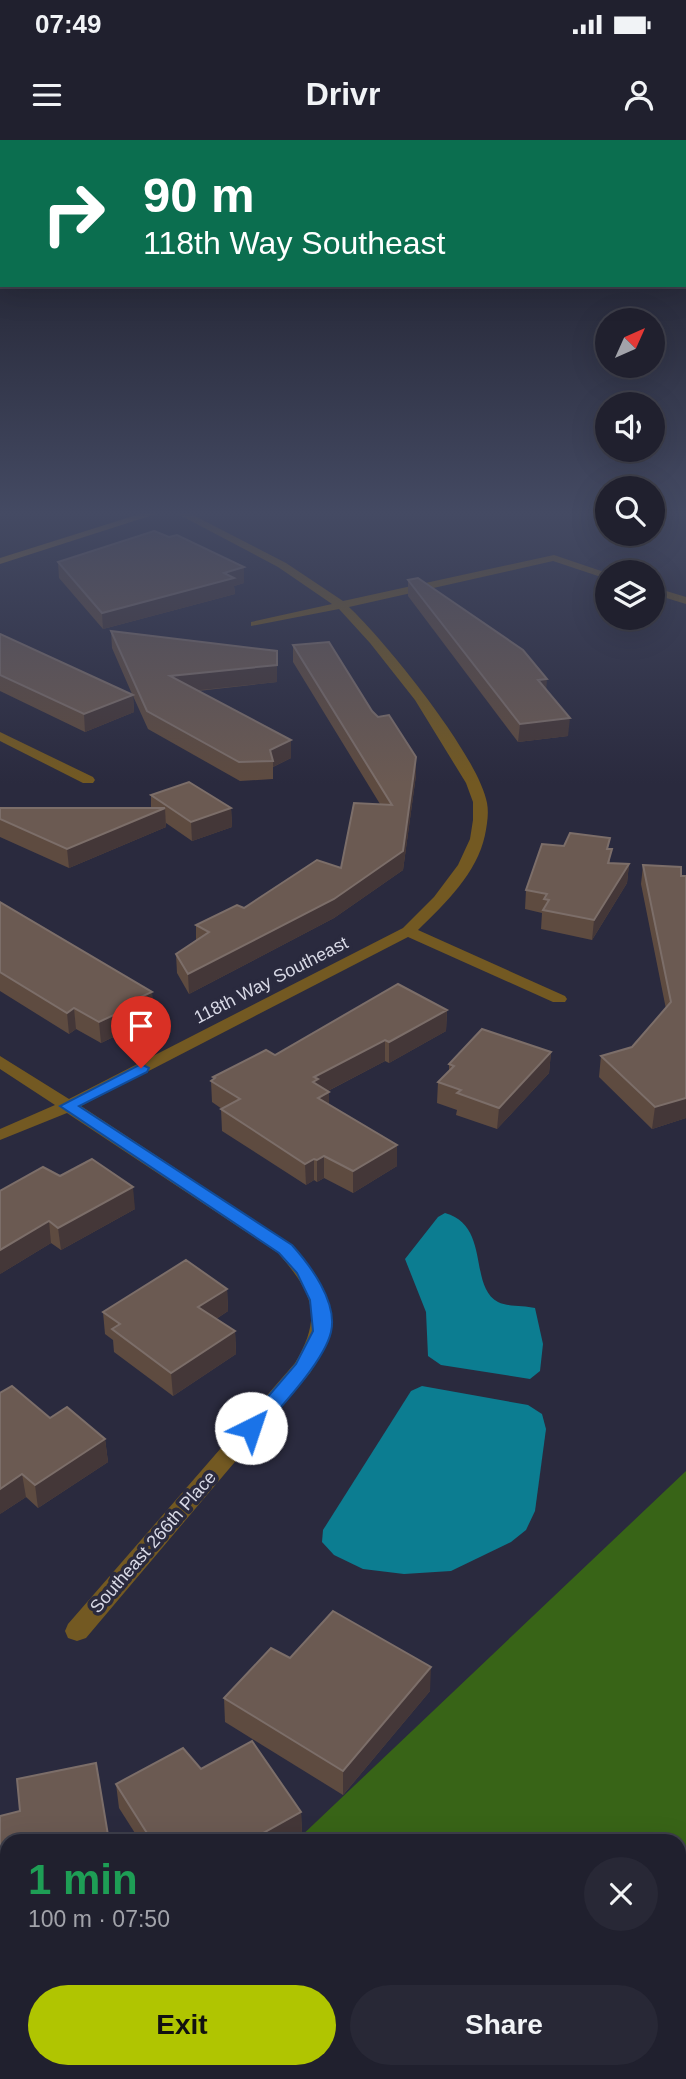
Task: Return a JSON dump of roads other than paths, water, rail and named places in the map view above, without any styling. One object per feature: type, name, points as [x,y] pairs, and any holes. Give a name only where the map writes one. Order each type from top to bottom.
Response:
[{"type":"street","name":"118th Way Southeast","points":[[0,1135],[68,1106],[408,931],[439,902],[460,874],[478,838],[480,802],[467,770],[403,675],[338,602]]},
{"type":"street","points":[[255,624],[358,602]]},
{"type":"street","points":[[0,736],[88,780]]},
{"type":"street","points":[[408,931],[559,999]]},
{"type":"street","name":"Southeast 266th Place","points":[[0,1061],[285,1249],[305,1270],[319,1300],[322,1331],[303,1368],[77,1631]]},
{"type":"water","points":[[445,1213],[459,1220],[468,1230],[489,1294],[502,1304],[535,1308],[543,1344],[540,1371],[530,1379],[441,1365],[428,1356],[426,1312],[405,1259],[438,1217]]},
{"type":"water","points":[[422,1386],[528,1405],[542,1414],[546,1429],[535,1511],[526,1530],[511,1542],[451,1571],[404,1574],[363,1569],[334,1555],[322,1542],[323,1530],[411,1391]]}]
